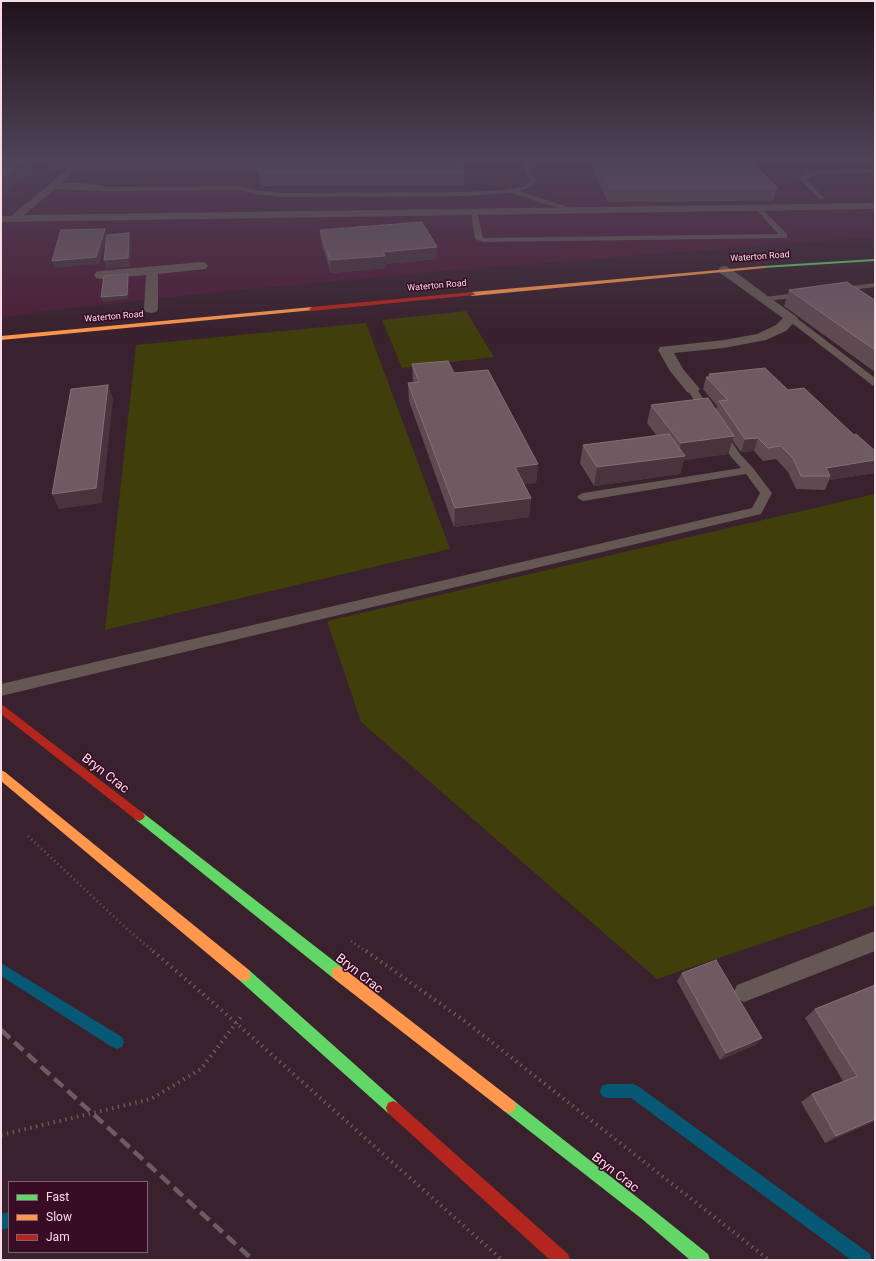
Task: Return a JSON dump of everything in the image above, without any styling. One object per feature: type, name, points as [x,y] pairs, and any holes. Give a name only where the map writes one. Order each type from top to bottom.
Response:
[{"type":"main road","name":"Waterton Road","points":[[1,338],[724,270],[875,260]]},
{"type":"main road","name":"Bryn Crac","points":[[1,709],[349,983],[647,1214],[702,1260]]},
{"type":"main road","points":[[1,775],[262,990],[562,1260]]},
{"type":"street","points":[[1,219],[23,219]]},
{"type":"street","points":[[100,275],[202,266]]},
{"type":"street","points":[[692,390],[677,371],[665,350],[724,344],[761,337],[781,328],[791,318],[724,270]]},
{"type":"street","points":[[152,271],[152,309]]},
{"type":"lane","points":[[475,219],[479,239],[483,240],[784,236],[768,219]]},
{"type":"lane","points":[[829,291],[875,285]]},
{"type":"lane","points":[[765,299],[815,292]]},
{"type":"lane","points":[[791,318],[875,383]]},
{"type":"lane","points":[[1,690],[757,511],[766,493],[750,470],[736,456],[692,390]]},
{"type":"lane","points":[[583,497],[750,470]]},
{"type":"lane","points":[[744,992],[875,941]]},
{"type":"path","points":[[24,833],[126,928],[236,1023],[502,1260]]},
{"type":"path","points":[[1,1135],[151,1100],[201,1069],[262,990]]},
{"type":"shaded area","points":[[1,219],[875,219],[875,238],[832,240],[432,272],[208,293],[1,317]]},
{"type":"shaded area","points":[[466,311],[494,357],[402,368],[382,320]]},
{"type":"shaded area","points":[[366,323],[450,549],[105,630],[136,345]]},
{"type":"shaded area","points":[[875,494],[875,905],[657,979],[361,722],[327,621]]},
{"type":"building","points":[[422,222],[437,247],[383,252],[385,256],[330,260],[320,230]]},
{"type":"building","points":[[105,229],[96,257],[52,261],[61,230]]},
{"type":"building","points":[[129,233],[128,258],[104,260],[107,235]]},
{"type":"building","points":[[128,274],[127,295],[101,297],[104,276]]},
{"type":"building","points":[[847,282],[875,300],[875,350],[789,290]]},
{"type":"building","points":[[448,361],[454,373],[488,370],[538,464],[515,467],[531,498],[455,508],[408,383],[419,382],[412,364]]},
{"type":"building","points":[[765,368],[788,390],[804,388],[854,435],[856,434],[875,451],[875,460],[826,468],[830,476],[801,476],[793,458],[781,446],[768,448],[758,438],[745,439],[719,401],[728,400],[706,377],[711,377],[709,374]]},
{"type":"building","points":[[108,385],[96,488],[52,494],[71,389]]},
{"type":"building","points":[[708,398],[734,436],[681,443],[651,405]]},
{"type":"building","points":[[669,434],[685,456],[597,467],[583,445]]},
{"type":"building","points":[[716,960],[762,1038],[726,1053],[682,973]]},
{"type":"building","points":[[875,985],[875,1119],[836,1136],[812,1094],[857,1076],[815,1009]]},
{"type":"waterway","points":[[1,969],[117,1042]]},
{"type":"waterway","points":[[607,1091],[633,1091],[864,1260]]},
{"type":"waterway","points":[[1,1222],[8,1220]]},
{"type":"railway","points":[[1,1030],[253,1260]]},
{"type":"traffic: fast","points":[[763,267],[875,260]]},
{"type":"traffic: fast","points":[[139,816],[338,973]]},
{"type":"traffic: fast","points":[[244,975],[393,1108]]},
{"type":"traffic: fast","points":[[509,1106],[647,1214],[702,1260]]},
{"type":"traffic: slow","points":[[472,294],[763,267]]},
{"type":"traffic: slow","points":[[1,338],[312,309]]},
{"type":"traffic: slow","points":[[1,775],[244,975]]},
{"type":"traffic: slow","points":[[338,973],[509,1106]]},
{"type":"traffic: jam","points":[[312,309],[472,294]]},
{"type":"traffic: jam","points":[[1,709],[139,816]]},
{"type":"traffic: jam","points":[[393,1108],[562,1260]]}]
